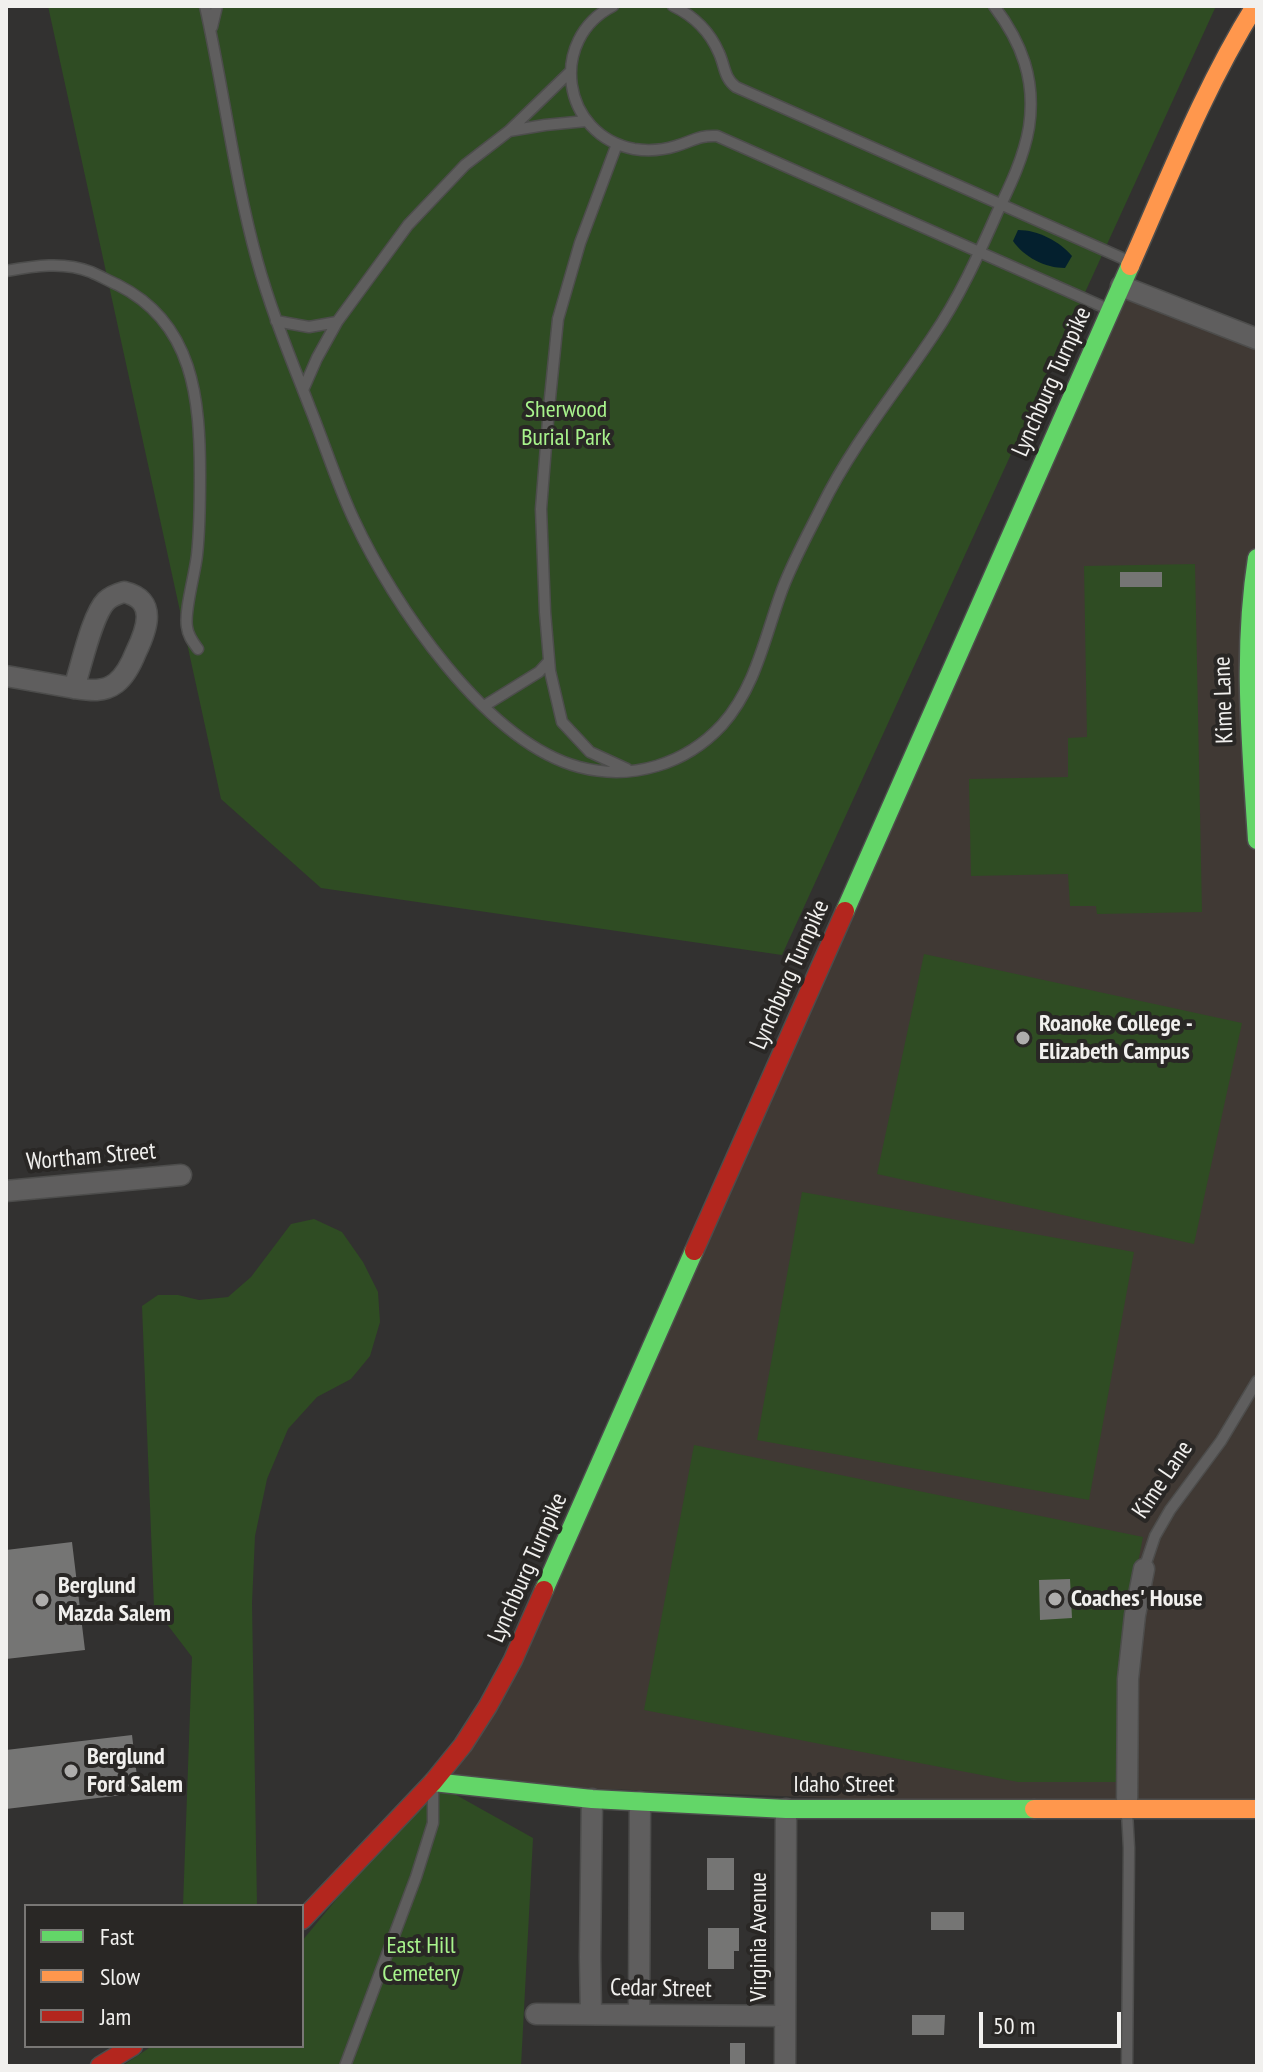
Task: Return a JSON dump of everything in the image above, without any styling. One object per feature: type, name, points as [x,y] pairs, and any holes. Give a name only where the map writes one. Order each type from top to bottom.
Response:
[{"type":"street","name":"Lynchburg Turnpike","points":[[304,1918],[433,1782],[463,1745],[513,1660],[1197,114],[1230,46],[1255,6]]},
{"type":"street","points":[[1121,286],[1257,339]]},
{"type":"street","name":"Kime Lane","points":[[1257,558],[1248,626],[1257,840]]},
{"type":"street","points":[[6,676],[74,688],[93,691],[117,683],[132,662],[145,633],[146,607],[140,599],[124,592],[103,603],[74,688]]},
{"type":"street","name":"Wortham Street","points":[[6,1191],[181,1175]]},
{"type":"street","name":"Kime Lane","points":[[1127,1810],[1128,1679],[1144,1569]]},
{"type":"street","name":"Idaho Street","points":[[433,1782],[592,1799],[786,1809],[1257,1809]]},
{"type":"street","points":[[591,2014],[592,1799]]},
{"type":"street","points":[[639,2014],[640,1802]]},
{"type":"street","name":"Virginia Avenue","points":[[785,2066],[786,1809]]},
{"type":"street","name":"Cedar Street","points":[[536,2014],[785,2016]]},
{"type":"street","points":[[100,2066],[130,2048]]},
{"type":"lane","points":[[205,6],[237,175],[257,259],[276,321],[354,521],[415,623],[484,706],[517,736],[565,763],[593,771],[658,767],[701,746],[723,724],[751,681],[783,589],[837,476],[935,334],[964,285],[1022,156],[1029,127],[1029,78],[1023,53],[1013,31],[996,7]]},
{"type":"lane","points":[[211,30],[217,6]]},
{"type":"lane","points":[[591,6],[591,21]]},
{"type":"lane","points":[[613,6],[601,12],[582,33],[574,51],[571,71],[577,106],[601,136],[635,149],[656,150],[705,135],[717,136],[1110,310]]},
{"type":"lane","points":[[673,6],[693,18],[709,34],[727,78],[736,87],[1131,262]]},
{"type":"lane","points":[[303,390],[337,322],[408,225],[465,165],[509,131],[571,71]]},
{"type":"lane","points":[[509,131],[586,121]]},
{"type":"lane","points":[[617,144],[580,243],[558,319],[541,509],[549,661],[562,722],[590,752],[632,771]]},
{"type":"lane","points":[[6,271],[68,266],[89,271],[127,290],[152,308],[169,326],[183,351],[191,376],[199,436],[199,533],[186,621],[190,638],[198,649]]},
{"type":"lane","points":[[276,321],[309,327],[337,322]]},
{"type":"lane","points":[[484,706],[539,672],[549,661]]},
{"type":"lane","name":"Kime Lane","points":[[1144,1569],[1155,1536],[1170,1510],[1221,1441],[1257,1381]]},
{"type":"lane","points":[[345,2066],[416,1877],[433,1823],[433,1782]]},
{"type":"lane","points":[[1127,1810],[1127,2066]]},
{"type":"shaded area","name":"Roanoke College - Elizabeth Campus","points":[[1121,286],[1257,339],[1257,1809],[1127,1810],[433,1782],[463,1745]]},
{"type":"green space","name":"Sherwood Burial Park","points":[[48,6],[1216,6],[782,955],[321,888],[221,799]]},
{"type":"green space","points":[[1195,564],[1202,912],[1097,914],[1096,906],[1070,906],[1068,874],[971,876],[969,779],[1068,777],[1068,738],[1087,737],[1084,566]]},
{"type":"green space","points":[[924,954],[1242,1023],[1194,1244],[877,1174]]},
{"type":"green space","points":[[802,1192],[1134,1252],[1089,1500],[757,1440]]},
{"type":"green space","points":[[314,1219],[342,1232],[363,1262],[378,1292],[380,1322],[370,1356],[351,1379],[317,1397],[288,1429],[267,1479],[255,1536],[252,1603],[257,1904],[183,1904],[192,1657],[154,1607],[142,1306],[158,1295],[178,1295],[199,1300],[228,1297],[251,1277],[291,1224]]},
{"type":"green space","points":[[694,1445],[1143,1537],[1120,1655],[1117,1782],[1018,1782],[644,1710]]},
{"type":"green space","name":"East Hill Cemetery","points":[[433,1782],[533,1838],[521,2066],[122,2066],[149,2048],[304,2048],[304,1939]]},
{"type":"water","points":[[1018,230],[1040,234],[1061,246],[1072,256],[1065,268],[1043,264],[1029,257],[1013,241]]},
{"type":"building","points":[[1120,572],[1162,572],[1162,587],[1120,587]]},
{"type":"building","name":"Berglund Mazda Salem","points":[[72,1542],[85,1650],[6,1659],[6,1550]]},
{"type":"building","name":"Coaches' House","points":[[1070,1579],[1072,1618],[1040,1620],[1039,1580]]},
{"type":"building","name":"Berglund Ford Salem","points":[[132,1735],[139,1793],[6,1809],[6,1750]]},
{"type":"building","points":[[707,1858],[734,1858],[734,1890],[707,1890]]},
{"type":"building","points":[[931,1912],[964,1912],[964,1930],[931,1930]]},
{"type":"building","points":[[708,1928],[739,1928],[739,1951],[734,1951],[734,1969],[708,1969]]},
{"type":"building","points":[[912,2015],[945,2015],[944,2035],[912,2035]]},
{"type":"building","points":[[730,2043],[745,2043],[745,2066],[730,2066]]},
{"type":"traffic: fast","points":[[845,911],[1130,266]]},
{"type":"traffic: fast","points":[[1257,558],[1249,663],[1257,840]]},
{"type":"traffic: fast","points":[[544,1590],[694,1251]]},
{"type":"traffic: fast","points":[[433,1782],[592,1799],[786,1809],[1034,1809]]},
{"type":"traffic: slow","points":[[1130,266],[1203,101],[1255,6]]},
{"type":"traffic: slow","points":[[1034,1809],[1257,1809]]},
{"type":"traffic: jam","points":[[694,1251],[845,911]]},
{"type":"traffic: jam","points":[[304,1918],[433,1782],[463,1745],[513,1660],[544,1590]]},
{"type":"traffic: jam","points":[[100,2066],[130,2048]]},
{"type":"place","name":"Roanoke College - Elizabeth Campus","points":[[1023,1038]]},
{"type":"place","name":"Coaches' House","points":[[1055,1599]]},
{"type":"place","name":"Berglund Mazda Salem","points":[[42,1600]]},
{"type":"place","name":"Berglund Ford Salem","points":[[71,1771]]}]
